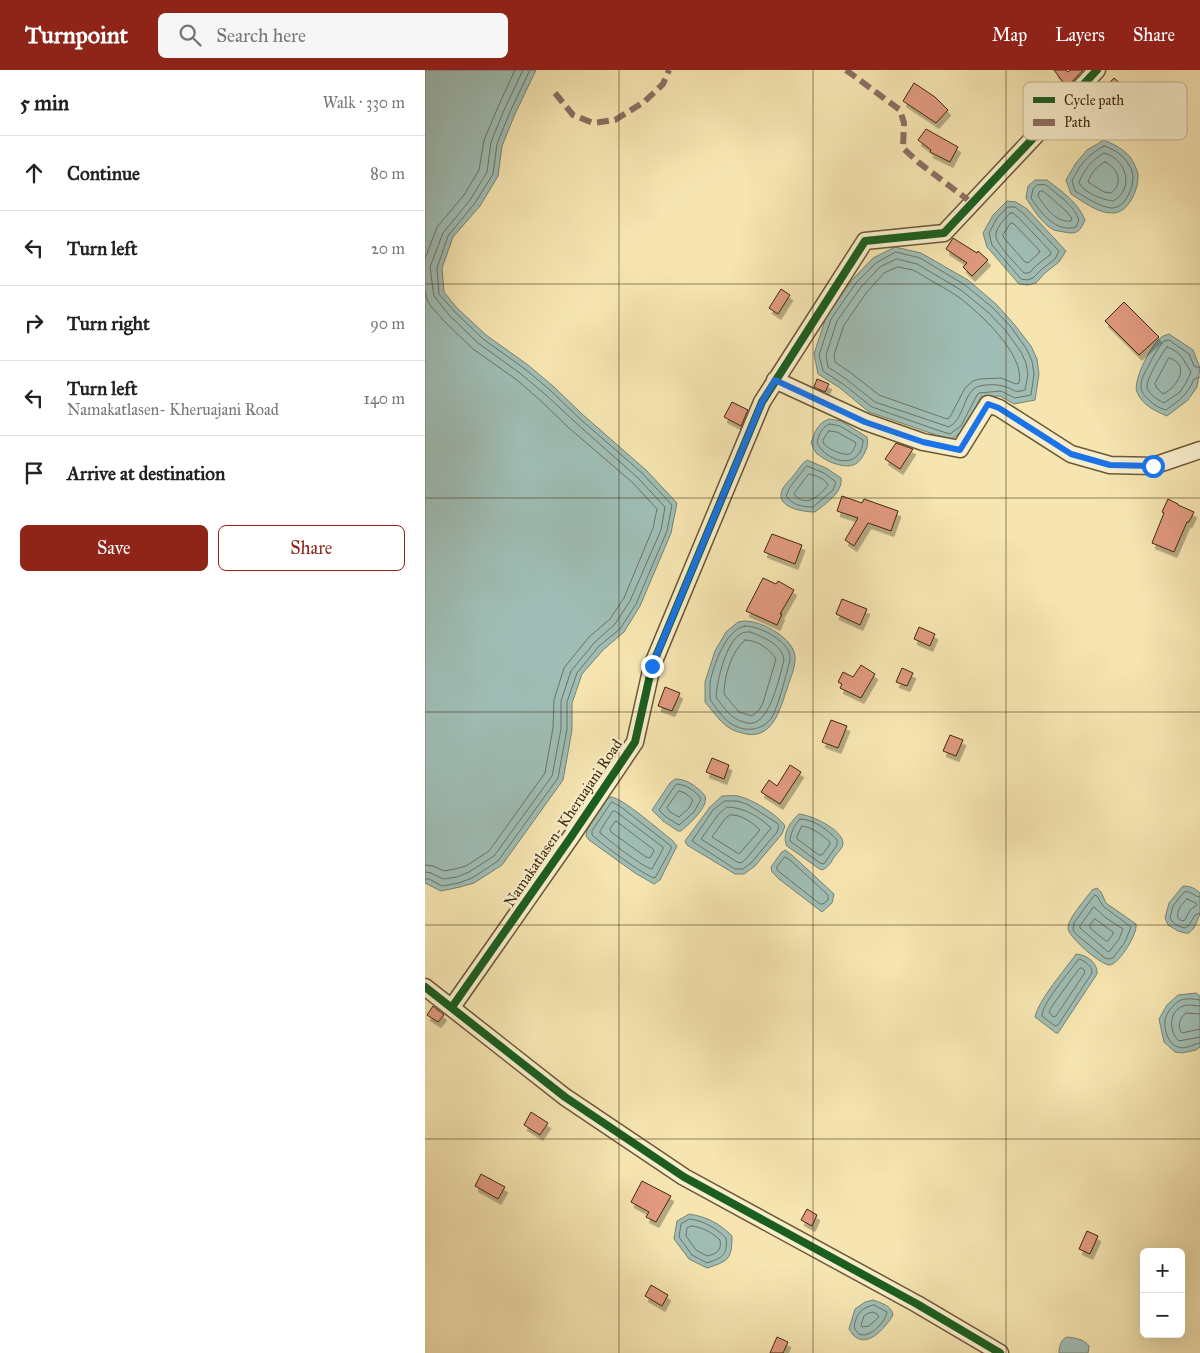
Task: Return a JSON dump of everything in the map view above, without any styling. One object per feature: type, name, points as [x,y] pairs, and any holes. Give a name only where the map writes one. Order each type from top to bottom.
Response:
[{"type":"street","name":"Namakatlasen- Kheruajani Road","points":[[1086,82],[1097,70]]},
{"type":"street","name":"Namakatlasen- Kheruajani Road","points":[[452,1008],[635,742],[652,666],[762,402],[865,241],[944,233],[1031,140]]},
{"type":"street","points":[[775,380],[865,422],[923,442],[960,450],[988,404],[999,408],[1071,454],[1110,465],[1153,466],[1200,450]]},
{"type":"street","points":[[425,987],[565,1097],[684,1176],[917,1304],[1000,1353]]},
{"type":"water","points":[[425,70],[536,70],[502,146],[498,176],[480,206],[453,237],[442,268],[444,292],[457,308],[486,335],[528,365],[554,387],[646,470],[677,503],[671,533],[640,606],[624,632],[603,650],[582,674],[572,703],[572,730],[563,780],[502,865],[474,883],[441,891],[425,883]]},
{"type":"water","points":[[1104,140],[1128,154],[1138,174],[1137,186],[1132,199],[1124,209],[1113,213],[1096,209],[1071,194],[1066,180],[1076,163],[1087,150]]},
{"type":"water","points":[[1035,180],[1047,180],[1074,202],[1085,220],[1078,231],[1069,233],[1055,230],[1048,226],[1034,211],[1026,198],[1028,186]]},
{"type":"water","points":[[1007,201],[1016,202],[1027,209],[1066,251],[1059,262],[1036,283],[1028,285],[1019,284],[987,247],[983,233],[993,215]]},
{"type":"water","points":[[895,247],[921,253],[968,280],[996,304],[1031,346],[1037,359],[1039,374],[1035,400],[1014,404],[1000,396],[981,397],[964,430],[952,439],[869,412],[840,388],[818,374],[814,354],[826,317],[852,280],[873,258]]},
{"type":"water","points":[[1169,334],[1193,350],[1200,368],[1197,387],[1188,400],[1167,416],[1146,404],[1139,397],[1136,387],[1148,354],[1158,340]]},
{"type":"water","points":[[829,419],[841,421],[867,437],[866,450],[856,464],[848,466],[838,465],[826,460],[815,452],[811,443],[814,435],[817,428]]},
{"type":"water","points":[[807,460],[826,468],[841,478],[839,489],[836,493],[815,512],[792,508],[786,505],[781,496],[782,490]]},
{"type":"water","points":[[745,621],[774,630],[791,646],[795,656],[793,670],[774,721],[763,732],[755,734],[736,731],[725,725],[705,702],[705,682],[715,651],[726,632],[738,622]]},
{"type":"water","points":[[675,779],[689,783],[705,796],[704,805],[701,810],[681,831],[663,821],[652,810],[670,783]]},
{"type":"water","points":[[722,796],[738,796],[750,800],[771,812],[785,826],[782,834],[755,866],[744,874],[735,874],[687,845],[685,841],[710,807]]},
{"type":"water","points":[[611,797],[624,803],[672,840],[677,846],[660,880],[654,884],[635,873],[586,836],[587,830],[607,799]]},
{"type":"water","points":[[799,814],[811,817],[832,828],[841,838],[843,843],[841,848],[828,866],[822,870],[787,846],[785,842],[790,824]]},
{"type":"water","points":[[785,850],[834,894],[832,903],[822,912],[772,872],[771,867]]},
{"type":"water","points":[[1183,886],[1188,886],[1200,893],[1200,914],[1194,928],[1189,933],[1178,931],[1168,925],[1165,918],[1169,903]]},
{"type":"water","points":[[1097,888],[1106,903],[1136,924],[1134,934],[1127,947],[1119,959],[1110,965],[1100,961],[1086,950],[1073,938],[1068,928],[1071,919],[1078,909],[1092,890]]},
{"type":"water","points":[[1076,954],[1091,960],[1096,966],[1097,974],[1058,1033],[1056,1033],[1035,1017],[1047,993]]},
{"type":"water","points":[[1196,993],[1200,996],[1200,1047],[1196,1050],[1182,1053],[1175,1052],[1164,1042],[1159,1019],[1167,1005],[1178,995]]},
{"type":"water","points":[[689,1214],[712,1221],[732,1236],[730,1255],[724,1261],[707,1268],[689,1259],[674,1239],[677,1221]]},
{"type":"water","points":[[873,1300],[888,1307],[893,1315],[883,1329],[873,1337],[862,1340],[853,1335],[849,1329],[855,1309],[865,1302]]},
{"type":"water","points":[[1067,1337],[1085,1342],[1089,1346],[1088,1353],[1059,1353],[1063,1340]]},
{"type":"building","points":[[1054,70],[1066,70],[1068,72],[1071,70],[1083,70],[1072,82],[1063,82]]},
{"type":"building","points":[[1114,78],[1119,82],[1110,82]]},
{"type":"building","points":[[914,83],[935,97],[948,110],[936,123],[903,101]]},
{"type":"building","points":[[926,129],[958,147],[950,162],[930,152],[931,150],[918,140]]},
{"type":"building","points":[[953,238],[977,253],[978,251],[988,260],[972,276],[963,267],[967,263],[946,249]]},
{"type":"building","points":[[781,289],[790,295],[778,314],[769,308]]},
{"type":"building","points":[[1124,302],[1159,337],[1139,355],[1105,321]]},
{"type":"building","points":[[817,379],[829,384],[825,392],[814,387]]},
{"type":"building","points":[[732,402],[748,410],[741,426],[724,417]]},
{"type":"building","points":[[896,443],[913,449],[900,469],[885,459]]},
{"type":"building","points":[[842,496],[862,503],[864,499],[898,511],[891,531],[868,523],[854,546],[845,540],[858,518],[837,511]]},
{"type":"building","points":[[1168,499],[1194,512],[1189,522],[1187,522],[1174,552],[1152,543]]},
{"type":"building","points":[[772,534],[802,545],[795,564],[764,552]]},
{"type":"building","points":[[763,578],[776,584],[778,581],[794,590],[780,614],[782,614],[777,625],[746,611]]},
{"type":"building","points":[[842,599],[867,609],[860,625],[836,614]]},
{"type":"building","points":[[919,627],[935,634],[930,646],[914,639]]},
{"type":"building","points":[[861,665],[875,674],[861,698],[840,688],[842,684],[838,682],[843,672],[853,677]]},
{"type":"building","points":[[902,668],[913,673],[907,686],[896,682]]},
{"type":"building","points":[[665,687],[680,693],[672,711],[658,706]]},
{"type":"building","points":[[831,720],[847,726],[838,748],[822,742]]},
{"type":"building","points":[[950,735],[963,740],[956,756],[943,751]]},
{"type":"building","points":[[712,758],[729,765],[724,779],[706,772]]},
{"type":"building","points":[[790,765],[801,772],[780,804],[761,792],[769,780],[777,786]]},
{"type":"building","points":[[433,1006],[444,1015],[438,1022],[427,1015]]},
{"type":"building","points":[[531,1112],[548,1123],[540,1135],[524,1125]]},
{"type":"building","points":[[481,1174],[505,1187],[498,1199],[475,1186]]},
{"type":"building","points":[[642,1181],[671,1196],[656,1222],[646,1217],[649,1212],[631,1202]]},
{"type":"building","points":[[807,1209],[817,1215],[812,1226],[801,1220]]},
{"type":"building","points":[[1087,1231],[1098,1236],[1090,1254],[1079,1249]]},
{"type":"building","points":[[651,1285],[668,1295],[662,1306],[645,1296]]},
{"type":"building","points":[[777,1337],[788,1342],[783,1353],[770,1353]]},
{"type":"marked path","points":[[555,93],[573,115],[593,123],[615,120],[644,102],[663,84],[669,70]]},
{"type":"marked path","points":[[846,70],[900,110],[904,123],[903,148],[918,162],[972,203]]},
{"type":"cycle path","points":[[1086,82],[1097,70]]},
{"type":"cycle path","points":[[452,1007],[635,742],[652,666],[762,402],[865,241],[944,233],[1031,140]]},
{"type":"cycle path","points":[[425,987],[565,1097],[684,1177],[917,1304],[1000,1353]]},
{"type":"route","points":[[652,666],[762,402],[775,380],[865,422],[923,442],[960,450],[988,404],[999,408],[1071,454],[1110,465],[1153,466]]}]
